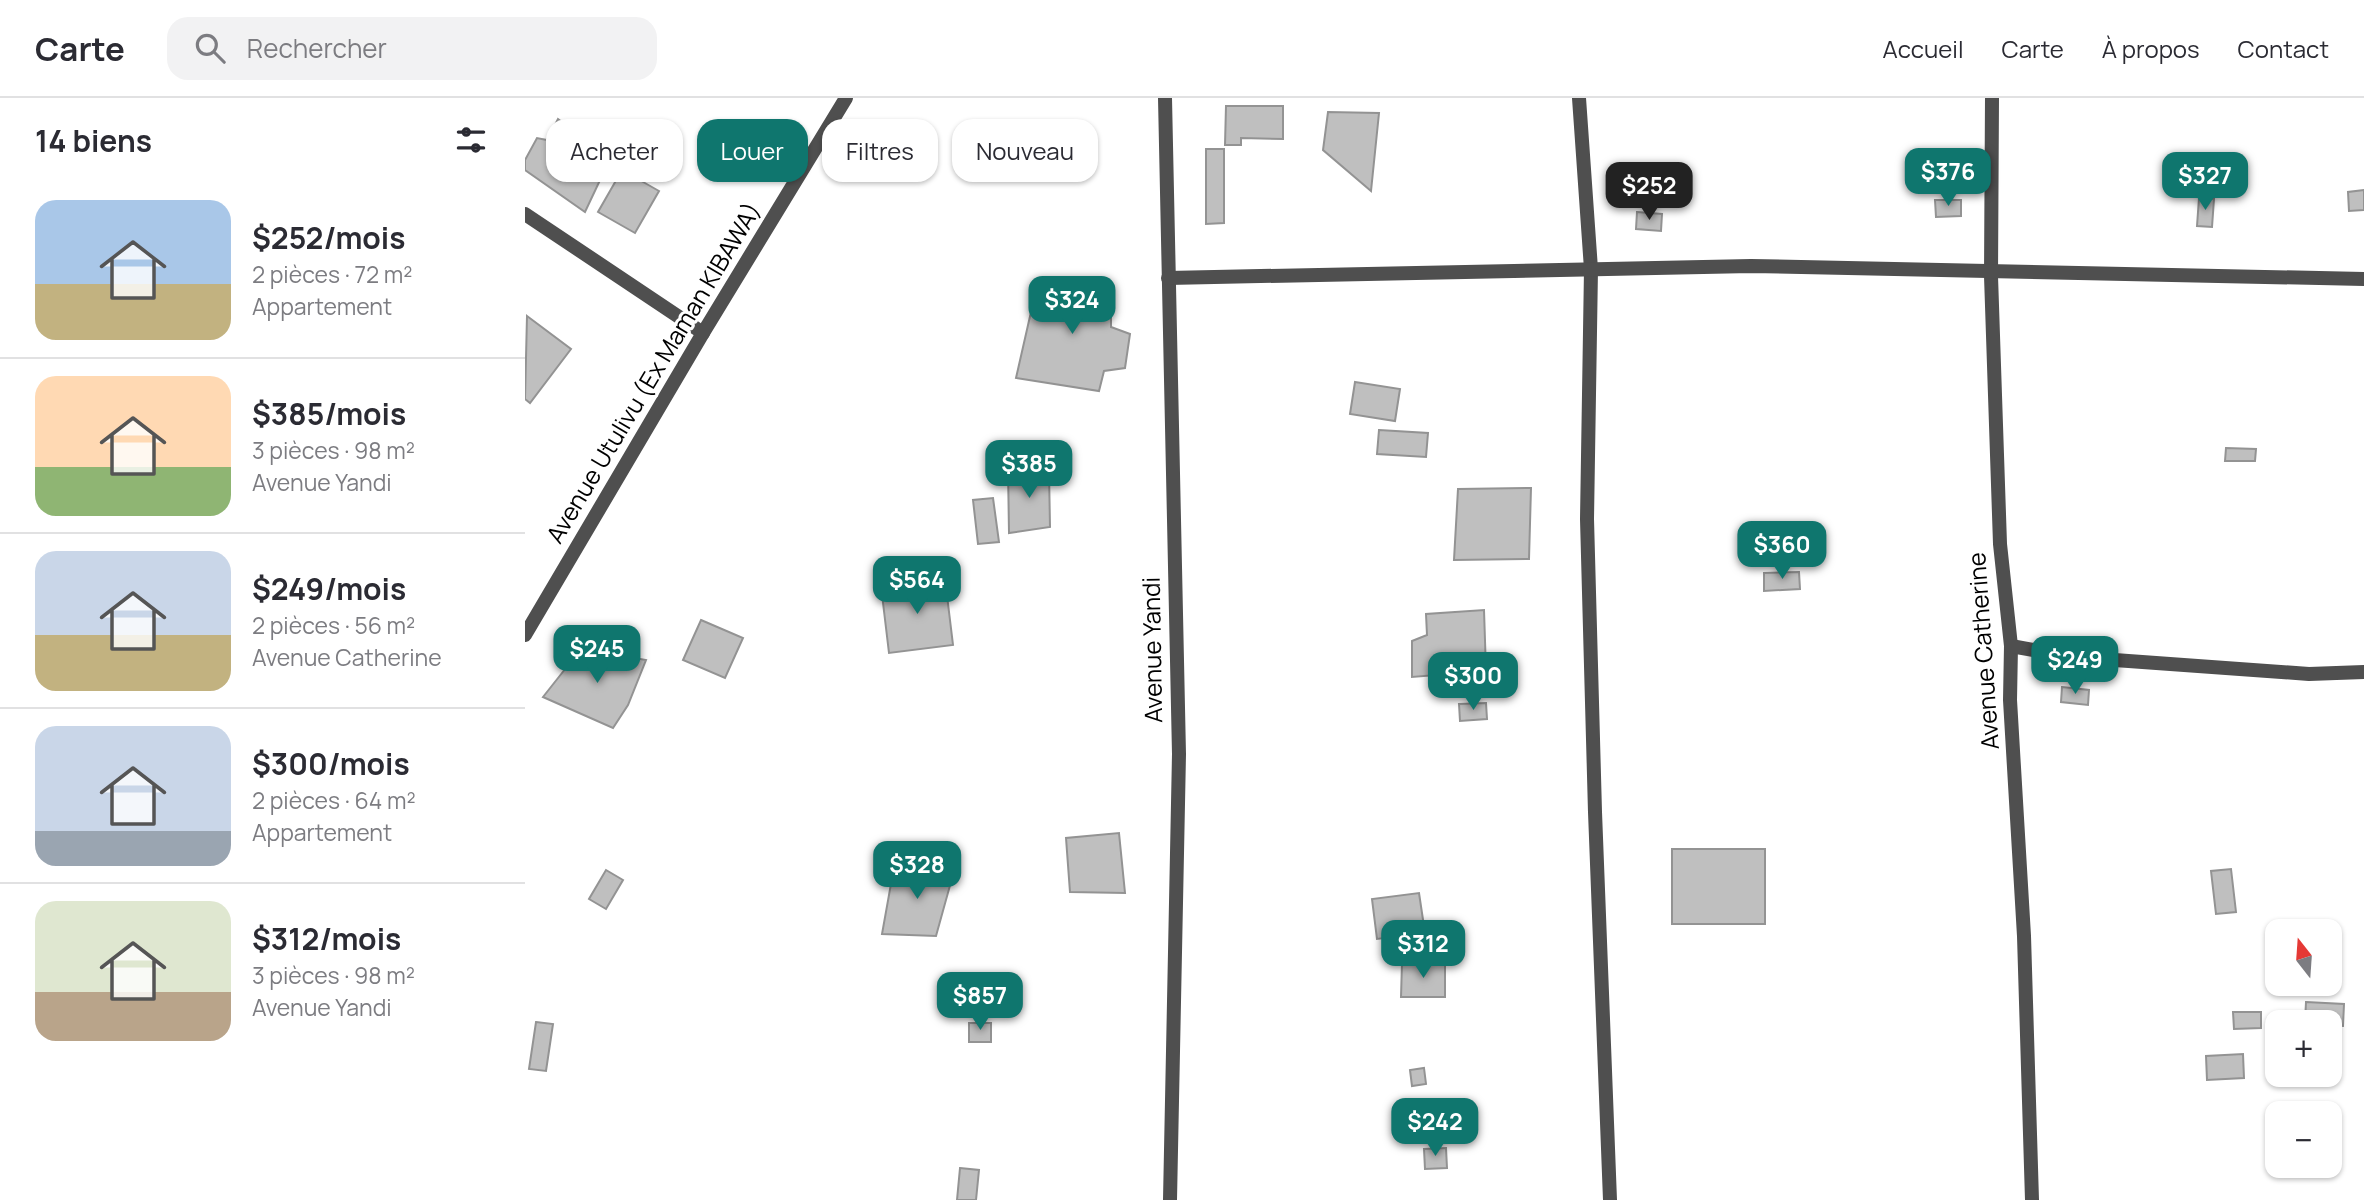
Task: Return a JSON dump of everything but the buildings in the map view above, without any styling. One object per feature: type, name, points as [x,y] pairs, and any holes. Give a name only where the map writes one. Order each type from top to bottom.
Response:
[{"type":"street","name":"Avenue Utulivu (Ex Maman KIBAWA)","points":[[525,635],[703,333],[846,98]]},
{"type":"street","name":"Avenue Yandi","points":[[1165,98],[1178,754],[1170,1200]]},
{"type":"street","points":[[1579,98],[1591,269],[1587,519],[1610,1200]]},
{"type":"street","name":"Avenue Catherine","points":[[1992,98],[1991,271],[2000,544],[2011,646],[2010,700],[2024,936],[2032,1200]]},
{"type":"street","points":[[525,214],[703,333]]},
{"type":"street","points":[[1168,278],[1751,266],[2364,279]]},
{"type":"street","points":[[2011,646],[2073,657],[2309,674],[2364,672]]}]
